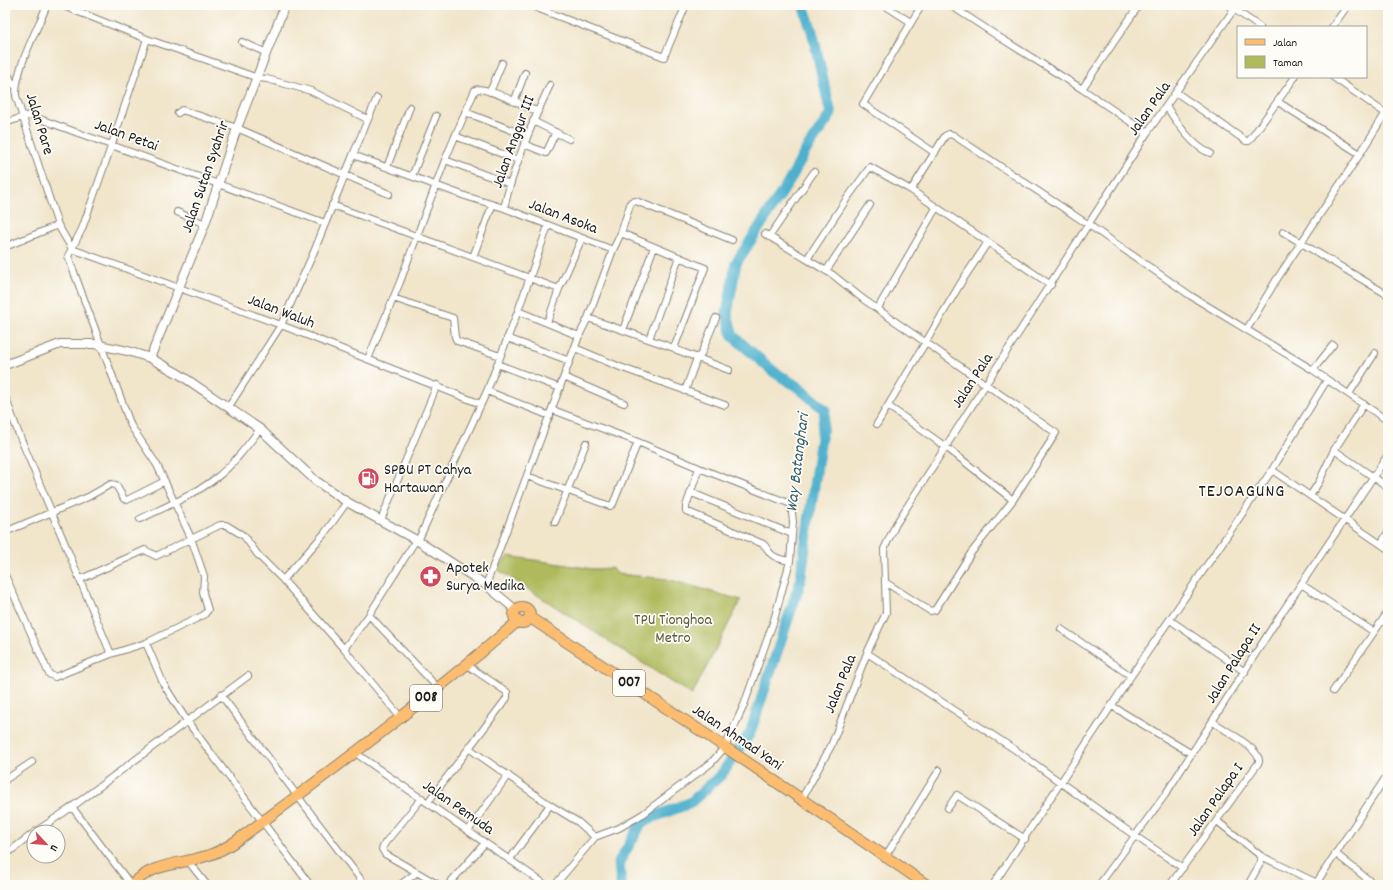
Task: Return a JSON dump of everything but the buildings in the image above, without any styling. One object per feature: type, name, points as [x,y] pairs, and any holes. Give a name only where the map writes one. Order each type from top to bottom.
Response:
[{"type":"main road","points":[[518,621],[514,615],[516,610],[524,607],[529,611],[529,617]]},
{"type":"main road","name":"Jalan Ahmad Yani","points":[[529,617],[727,748],[926,885]]},
{"type":"main road","name":"008","points":[[131,885],[140,876],[152,870],[215,854],[226,848],[400,718],[467,665],[518,621],[526,621],[529,617]]},
{"type":"street","name":"Jalan Pare","points":[[47,5],[21,68],[15,86],[16,96],[24,116],[58,225],[72,249]]},
{"type":"street","points":[[61,5],[147,39],[258,78],[267,78],[312,90],[367,119]]},
{"type":"street","name":"Jalan Sutan Syahrir","points":[[150,358],[205,224],[237,128],[286,5]]},
{"type":"street","points":[[529,5],[664,57],[686,5]]},
{"type":"street","points":[[884,5],[912,22]]},
{"type":"street","points":[[922,5],[863,104],[935,153]]},
{"type":"street","points":[[950,5],[1082,89],[1147,133]]},
{"type":"street","points":[[1228,5],[1235,7],[1259,26]]},
{"type":"street","points":[[1333,26],[1348,5]]},
{"type":"street","points":[[1082,89],[1136,6]]},
{"type":"street","name":"Jalan Pala","points":[[801,800],[831,746],[867,654],[886,613],[883,559],[886,544],[896,524],[988,384],[1147,133],[1177,93],[1235,7]]},
{"type":"street","points":[[5,575],[52,676],[57,677],[111,654],[146,643],[204,615],[208,610],[203,593],[204,576],[191,538],[157,465],[131,426],[118,393],[103,346],[68,256],[82,229],[147,39]]},
{"type":"street","points":[[242,42],[267,53]]},
{"type":"street","points":[[490,92],[502,63]]},
{"type":"street","points":[[5,67],[11,81],[15,86]]},
{"type":"street","points":[[514,102],[525,73]]},
{"type":"street","points":[[1177,93],[1246,141],[1252,139],[1294,78]]},
{"type":"street","points":[[1247,328],[1319,214],[1387,112],[1335,78]]},
{"type":"street","name":"Jalan Anggur III","points":[[504,208],[518,160],[537,111],[550,85]]},
{"type":"street","points":[[368,359],[418,236],[445,160],[475,90],[479,88],[537,111]]},
{"type":"street","points":[[228,408],[281,325],[377,98]]},
{"type":"street","points":[[1278,102],[1360,154]]},
{"type":"street","points":[[387,167],[410,107]]},
{"type":"street","points":[[1166,107],[1178,125],[1192,140],[1210,154]]},
{"type":"street","points":[[178,113],[182,110],[237,128],[344,176],[390,194]]},
{"type":"street","points":[[466,112],[527,136]]},
{"type":"street","name":"Jalan Petai","points":[[24,116],[29,115],[112,144],[325,223]]},
{"type":"street","points":[[5,123],[24,116]]},
{"type":"street","points":[[412,176],[436,116]]},
{"type":"street","points":[[533,121],[569,138]]},
{"type":"street","points":[[524,144],[546,153],[556,132]]},
{"type":"street","points":[[911,190],[945,136],[949,134],[953,135],[1089,225],[1191,296],[1247,328],[1314,370],[1388,421]]},
{"type":"street","points":[[455,136],[518,160]]},
{"type":"street","name":"Jalan Asoka","points":[[353,155],[492,206],[504,208],[613,250]]},
{"type":"street","points":[[445,160],[510,184]]},
{"type":"street","points":[[807,259],[846,200],[870,168],[911,190],[1051,285]]},
{"type":"street","points":[[814,172],[767,235],[826,271],[1056,432],[1013,500],[971,553],[933,611],[930,611],[885,582]]},
{"type":"street","points":[[486,585],[579,336],[588,318],[613,250],[621,234],[630,204],[633,201],[732,240]]},
{"type":"street","points":[[332,205],[558,289]]},
{"type":"street","points":[[826,271],[870,205]]},
{"type":"street","points":[[473,257],[492,206]]},
{"type":"street","points":[[878,308],[936,208]]},
{"type":"street","points":[[177,212],[205,224]]},
{"type":"street","points":[[5,247],[58,225]]},
{"type":"street","points":[[344,649],[370,615],[417,541],[487,391],[518,311],[548,226]]},
{"type":"street","points":[[1283,232],[1388,295]]},
{"type":"street","points":[[621,234],[704,266],[705,269],[674,348]]},
{"type":"street","points":[[547,323],[558,289],[582,238]]},
{"type":"street","points":[[877,424],[962,281],[988,242]]},
{"type":"street","points":[[623,330],[654,248]]},
{"type":"street","name":"Jalan Waluh","points":[[72,249],[281,325],[437,385],[481,404]]},
{"type":"street","points":[[649,339],[679,257]]},
{"type":"street","points":[[393,298],[453,318],[455,337],[457,341],[500,356]]},
{"type":"street","points":[[518,311],[579,336]]},
{"type":"street","points":[[588,318],[674,348],[729,370]]},
{"type":"street","points":[[685,391],[697,358],[701,354],[716,318]]},
{"type":"street","points":[[507,338],[570,361]]},
{"type":"street","points":[[5,365],[60,344],[94,344],[128,351],[150,358],[179,374],[260,429],[299,467],[347,502],[417,541],[486,585],[516,610]]},
{"type":"street","points":[[1314,370],[1333,346]]},
{"type":"street","points":[[575,348],[725,405]]},
{"type":"street","points":[[1349,394],[1375,353]]},
{"type":"street","points":[[497,364],[560,388]]},
{"type":"street","points":[[564,377],[624,403]]},
{"type":"street","points":[[993,885],[1131,676],[1272,470],[1327,380]]},
{"type":"street","points":[[381,520],[437,385]]},
{"type":"street","points":[[487,391],[638,442],[791,504],[793,511],[790,561],[774,620],[727,748],[711,763],[643,814],[619,828],[595,837],[555,885]]},
{"type":"street","points":[[5,396],[18,432],[81,579],[111,654]]},
{"type":"street","points":[[1310,496],[1319,482],[1334,450],[1364,404]]},
{"type":"street","points":[[888,406],[946,447],[1013,500]]},
{"type":"street","points":[[140,519],[175,502],[216,478],[237,459],[260,429]]},
{"type":"street","points":[[527,476],[608,506],[611,505],[638,442]]},
{"type":"street","points":[[555,522],[586,443]]},
{"type":"street","points":[[1334,450],[1388,487]]},
{"type":"street","name":"Jalan Palapa II","points":[[1100,885],[1192,754],[1301,584],[1346,520],[1388,455]]},
{"type":"street","points":[[699,468],[692,493],[686,506],[686,511],[762,544],[768,548],[771,554],[781,559],[790,561]]},
{"type":"street","points":[[1272,470],[1346,520],[1360,532],[1388,549]]},
{"type":"street","points":[[5,532],[88,497],[111,484],[116,485],[124,499],[127,500],[165,481]]},
{"type":"street","points":[[692,493],[792,534]]},
{"type":"street","points":[[283,580],[324,534],[347,502]]},
{"type":"street","points":[[81,579],[145,550],[156,556],[220,525],[226,525],[244,536],[258,555],[283,580],[344,649],[400,718]]},
{"type":"street","points":[[1381,544],[1388,532]]},
{"type":"street","points":[[1301,584],[1374,632]]},
{"type":"street","points":[[1333,691],[1388,612]]},
{"type":"street","points":[[370,615],[438,688]]},
{"type":"street","points":[[1170,620],[1245,672]]},
{"type":"street","points":[[1061,629],[1131,676]]},
{"type":"street","points":[[146,643],[164,685],[187,721],[264,821],[310,885]]},
{"type":"street","points":[[867,654],[1014,749],[1062,782],[1135,836],[1183,868]]},
{"type":"street","points":[[428,802],[470,749],[508,696],[507,692],[467,665]]},
{"type":"street","points":[[46,824],[72,807],[248,676]]},
{"type":"street","points":[[221,695],[365,885]]},
{"type":"street","points":[[1112,706],[1192,754]]},
{"type":"street","name":"Jalan Palapa I","points":[[1170,885],[1217,821],[1259,759],[1252,749],[1213,722]]},
{"type":"street","points":[[470,749],[550,805],[578,822],[595,837]]},
{"type":"street","name":"Jalan Pemuda","points":[[354,752],[546,885]]},
{"type":"street","points":[[5,780],[32,762]]},
{"type":"street","points":[[885,856],[939,770]]},
{"type":"street","points":[[1217,821],[1261,856],[1316,884],[1335,853],[1385,783],[1388,774]]},
{"type":"street","points":[[468,831],[508,775]]},
{"type":"street","points":[[948,808],[957,795],[1024,839]]},
{"type":"street","points":[[422,798],[385,843],[382,849],[385,854],[439,885]]},
{"type":"street","points":[[510,860],[550,805]]},
{"type":"street","points":[[72,807],[131,885]]},
{"type":"street","points":[[5,855],[26,838]]},
{"type":"street","points":[[448,885],[485,843]]},
{"type":"street","points":[[1335,853],[1375,885]]},
{"type":"street","points":[[1248,885],[1261,862],[1261,856]]},
{"type":"street","points":[[188,861],[207,885]]},
{"type":"street","points":[[400,885],[416,873]]},
{"type":"green space","name":"TPU Tionghoa Metro","points":[[508,556],[593,569],[611,568],[618,574],[667,579],[741,600],[692,695],[497,569]]},
{"type":"waterway","name":"Way Batanghari","points":[[621,885],[619,862],[643,821],[690,803],[721,775],[750,733],[800,583],[825,410],[798,387],[774,372],[733,336],[727,314],[736,263],[790,180],[806,150],[831,114],[812,31],[803,5]]},
{"type":"place","name":"SPBU PT Cahya Hartawan","points":[[368,479]]},
{"type":"place","name":"Apotek Surya Medika","points":[[431,577]]},
{"type":"district","name":"TEJOAGUNG","points":[[1242,492]]}]
